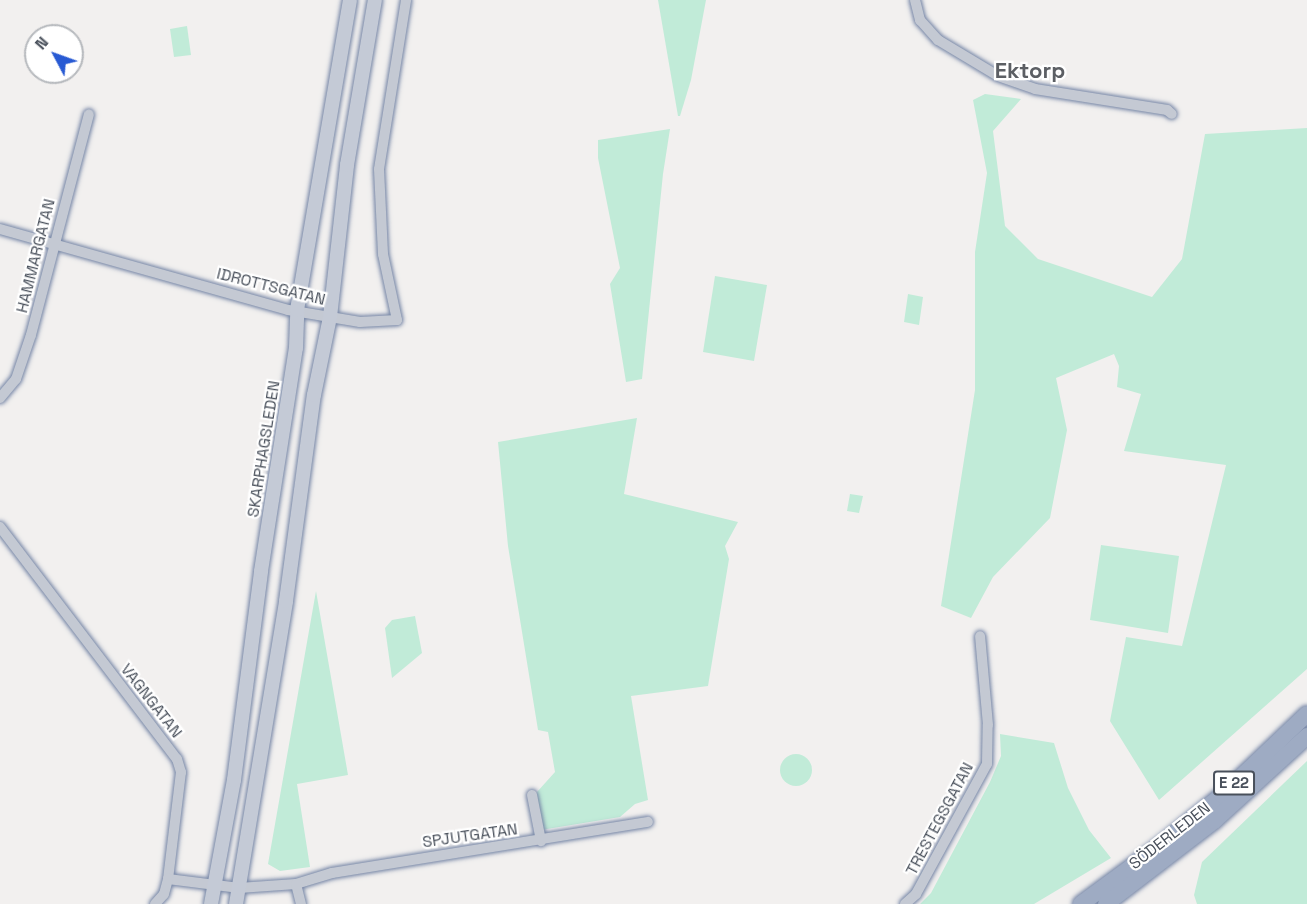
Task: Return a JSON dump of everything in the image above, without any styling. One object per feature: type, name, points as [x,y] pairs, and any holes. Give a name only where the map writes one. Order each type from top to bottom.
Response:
[{"type":"highway","name":"SÖDERLEDEN","points":[[1081,904],[1157,848],[1222,795],[1307,714]]},
{"type":"highway","name":"SÖDERLEDEN","points":[[1106,904],[1214,821],[1307,736]]},
{"type":"main road","name":"SKARPHAGSLEDEN","points":[[211,904],[234,780],[261,570],[296,348],[297,310],[350,0]]},
{"type":"main road","points":[[236,904],[247,851],[284,613],[316,384],[330,317],[347,165],[375,0]]},
{"type":"street","name":"IDROTTSGATAN","points":[[0,229],[297,310],[360,322],[397,320],[383,254],[379,169],[406,0]]},
{"type":"street","points":[[915,0],[920,20],[938,40],[998,76],[1035,89],[1167,110],[1172,114]]},
{"type":"street","name":"HAMMARGATAN","points":[[0,398],[16,379],[32,335],[88,114]]},
{"type":"street","name":"VAGNGATAN","points":[[0,527],[177,759],[181,772],[168,879]]},
{"type":"street","name":"TRESTEGSGATAN","points":[[905,904],[916,894],[987,764],[988,725],[980,636]]},
{"type":"street","points":[[532,795],[541,841]]},
{"type":"street","name":"SPJUTGATAN","points":[[296,884],[332,873],[648,822]]},
{"type":"street","points":[[155,904],[164,894],[168,879],[239,888],[296,884],[301,904]]},
{"type":"green space","points":[[658,0],[706,0],[691,80],[680,116],[678,116]]},
{"type":"green space","points":[[187,26],[191,55],[174,57],[170,29]]},
{"type":"green space","points":[[985,94],[1021,99],[993,131],[1005,226],[1038,259],[1152,297],[1182,259],[1205,134],[1307,128],[1307,669],[1159,800],[1110,721],[1126,637],[1182,646],[1226,465],[1124,451],[1141,394],[1117,387],[1119,366],[1114,354],[1056,378],[1067,430],[1050,518],[993,577],[971,618],[941,606],[975,390],[975,252],[987,173],[973,100]]},
{"type":"green space","points":[[670,129],[663,174],[642,379],[626,382],[610,284],[620,268],[598,158],[598,140]]},
{"type":"green space","points":[[715,276],[767,285],[754,361],[703,352]]},
{"type":"green space","points":[[908,294],[923,297],[919,325],[904,322]]},
{"type":"green space","points":[[637,418],[624,494],[738,522],[725,546],[729,559],[708,686],[631,696],[648,800],[635,804],[620,817],[541,830],[537,792],[555,772],[548,732],[538,730],[508,546],[498,442]]},
{"type":"green space","points":[[850,494],[863,496],[859,513],[847,511]]},
{"type":"green space","points":[[1101,545],[1179,556],[1168,633],[1090,620]]},
{"type":"green space","points":[[316,591],[348,775],[297,784],[310,867],[280,871],[268,864]]},
{"type":"green space","points":[[415,616],[422,653],[392,678],[385,628],[392,620]]},
{"type":"green space","points":[[1000,734],[1054,743],[1068,788],[1089,830],[1111,858],[1034,904],[920,904],[931,893],[990,782],[1001,756]]},
{"type":"green space","points":[[796,754],[807,759],[812,770],[807,781],[796,786],[785,781],[780,770],[785,759]]},
{"type":"green space","points":[[1307,761],[1307,904],[1197,904],[1194,895],[1202,862]]},
{"type":"district","name":"Ektorp","points":[[1030,71]]}]
